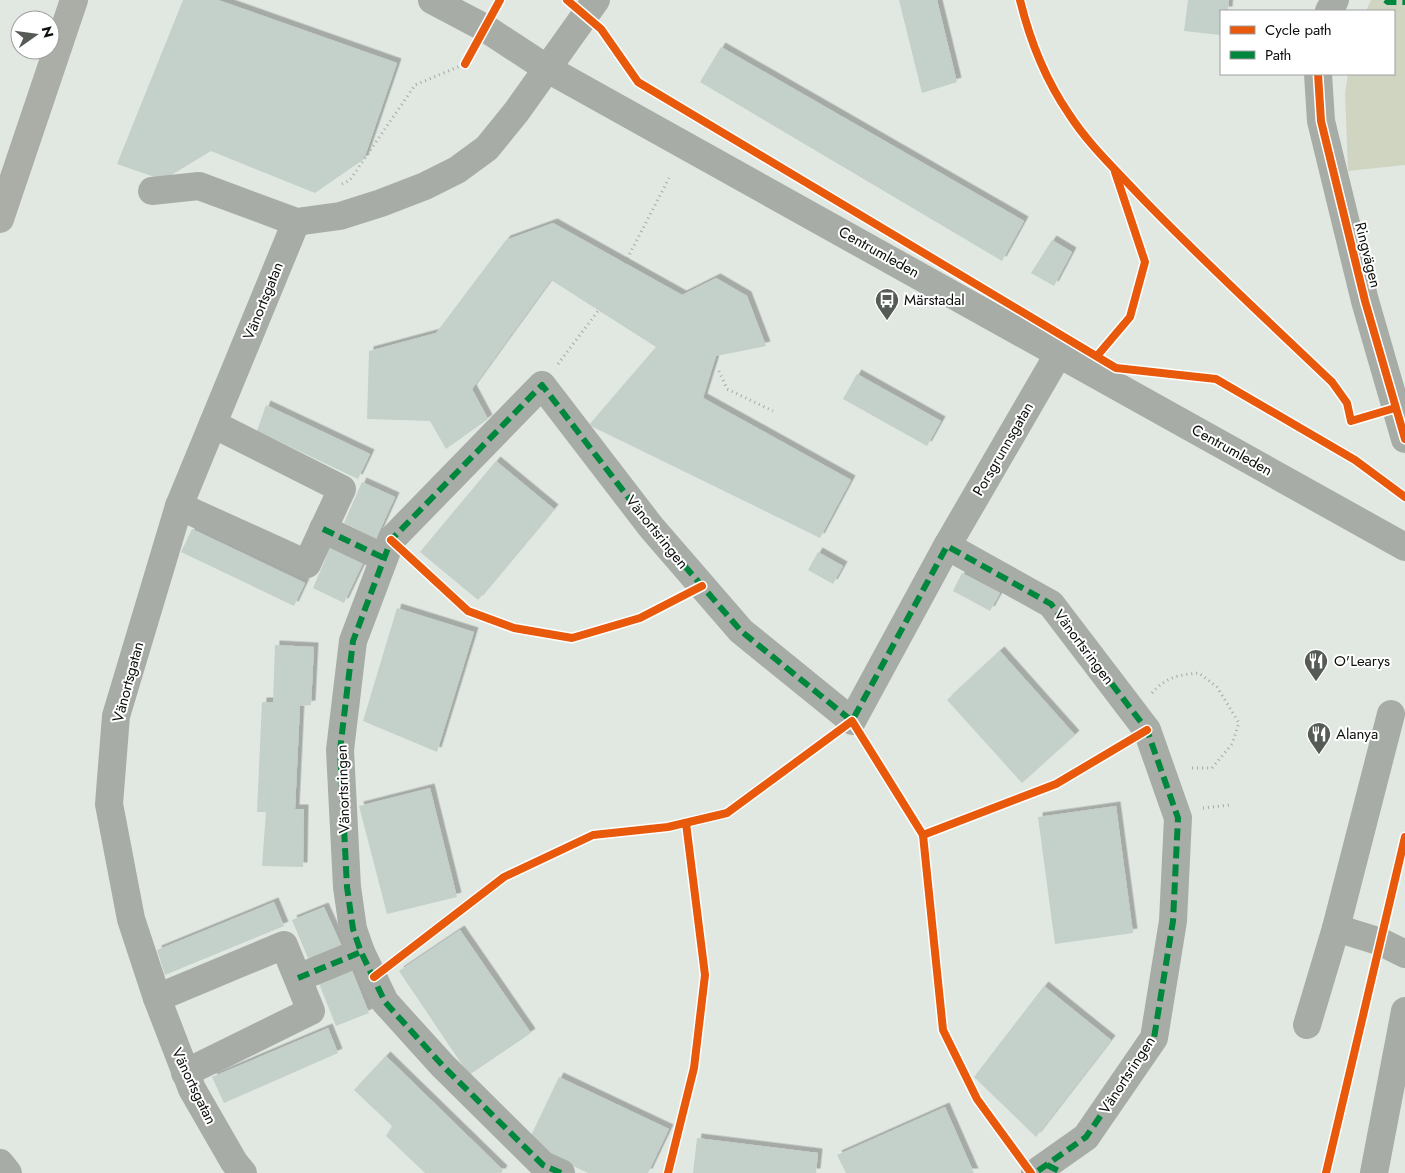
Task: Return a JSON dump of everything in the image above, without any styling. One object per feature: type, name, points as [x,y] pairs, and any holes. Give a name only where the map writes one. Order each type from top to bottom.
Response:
[{"type":"main road","points":[[0,219],[74,0]]},
{"type":"street","name":"Centrumleden","points":[[432,0],[485,28],[546,68],[1059,352],[1405,547]]},
{"type":"street","points":[[152,191],[199,186],[296,222],[340,216],[425,186],[457,170],[487,148],[517,111],[596,0]]},
{"type":"street","name":"Ringvägen","points":[[1318,75],[1323,131],[1365,301],[1405,439]]},
{"type":"street","name":"Vänortsgatan","points":[[243,1173],[234,1162],[185,1073],[157,998],[131,919],[109,804],[116,716],[179,506],[296,222]]},
{"type":"street","name":"Porsgrunnsgatan","points":[[947,546],[1059,352]]},
{"type":"street","name":"Vänortsringen","points":[[561,1173],[543,1165],[443,1066],[385,1002],[361,952],[353,929],[347,887],[340,750],[353,641],[391,540],[542,385],[651,526],[741,631],[852,721],[947,546],[1051,604],[1146,730],[1178,818],[1173,921],[1154,1038],[1086,1137],[1048,1170]]},
{"type":"street","points":[[179,506],[308,564],[342,489],[214,424]]},
{"type":"street","points":[[324,529],[384,558]]},
{"type":"street","points":[[1307,1025],[1336,928],[1391,714]]},
{"type":"street","points":[[1336,928],[1381,942],[1405,954]]},
{"type":"street","points":[[157,998],[284,945],[311,1011],[185,1073]]},
{"type":"street","points":[[298,978],[361,952]]},
{"type":"street","points":[[1374,1173],[1405,1011]]},
{"type":"street","points":[[0,1163],[8,1173]]},
{"type":"path","points":[[341,184],[350,180],[415,85],[465,64],[485,28]]},
{"type":"path","points":[[625,264],[669,178]]},
{"type":"path","points":[[542,385],[598,311]]},
{"type":"path","points":[[719,372],[727,389],[773,411]]},
{"type":"path","points":[[1135,716],[1162,681],[1183,674],[1199,672],[1217,686],[1239,723],[1232,744],[1212,768],[1160,766]]},
{"type":"green space","points":[[1371,0],[1405,0],[1405,165],[1348,171],[1345,93],[1348,75],[1395,75],[1395,10],[1366,10]]},
{"type":"building","points":[[183,0],[218,0],[397,63],[364,159],[315,193],[211,151],[163,180],[117,164]]},
{"type":"building","points":[[899,0],[937,0],[957,82],[922,93]]},
{"type":"building","points":[[1188,0],[1229,0],[1228,10],[1220,10],[1220,35],[1184,31]]},
{"type":"building","points":[[721,47],[1024,221],[1002,261],[700,82]]},
{"type":"building","points":[[553,223],[682,295],[716,278],[747,296],[766,346],[716,356],[703,398],[851,480],[820,538],[589,425],[656,347],[551,280],[472,389],[488,419],[446,449],[430,421],[367,419],[369,351],[436,333],[506,240]]},
{"type":"building","points":[[1052,240],[1072,252],[1054,286],[1031,273]]},
{"type":"building","points":[[857,374],[941,421],[927,446],[843,399]]},
{"type":"building","points":[[266,405],[370,454],[358,479],[257,431]]},
{"type":"building","points":[[496,461],[554,509],[478,600],[420,552]]},
{"type":"building","points":[[362,482],[395,497],[376,539],[344,523]]},
{"type":"building","points":[[192,529],[305,583],[294,606],[181,552]]},
{"type":"building","points":[[331,546],[364,561],[344,603],[313,588]]},
{"type":"building","points":[[818,552],[843,566],[833,584],[808,570]]},
{"type":"building","points":[[962,573],[1000,593],[990,611],[953,591]]},
{"type":"building","points":[[397,608],[474,632],[437,752],[363,721]]},
{"type":"building","points":[[275,645],[314,647],[311,705],[300,706],[295,809],[304,809],[303,867],[262,866],[266,812],[257,812],[262,702],[273,702]]},
{"type":"building","points":[[1000,651],[1075,735],[1022,783],[947,700]]},
{"type":"building","points":[[430,788],[457,897],[387,914],[359,806]]},
{"type":"building","points":[[1116,806],[1133,933],[1055,944],[1038,817]]},
{"type":"building","points":[[274,902],[284,926],[165,975],[157,950]]},
{"type":"building","points":[[324,907],[343,949],[310,963],[292,920]]},
{"type":"building","points":[[460,930],[531,1033],[469,1075],[399,971]]},
{"type":"building","points":[[351,968],[369,1013],[336,1026],[318,981]]},
{"type":"building","points":[[1044,986],[1111,1040],[1036,1137],[974,1077]]},
{"type":"building","points":[[328,1028],[338,1053],[224,1103],[212,1077]]},
{"type":"building","points":[[386,1056],[503,1170],[501,1173],[425,1173],[386,1136],[392,1126],[354,1090]]},
{"type":"building","points":[[559,1077],[669,1129],[648,1173],[588,1173],[527,1144]]},
{"type":"building","points":[[945,1107],[974,1173],[846,1173],[837,1155]]},
{"type":"building","points":[[697,1138],[818,1153],[816,1173],[693,1173]]},
{"type":"marked path","points":[[1385,0],[1388,2],[1405,2]]},
{"type":"marked path","points":[[561,1173],[543,1165],[443,1066],[385,1002],[361,952],[353,929],[347,887],[340,750],[353,641],[391,540],[542,385],[651,527],[741,631],[852,721],[947,546],[1051,604],[1147,730],[1178,818],[1173,921],[1154,1038],[1086,1137],[1035,1173]]},
{"type":"marked path","points":[[323,529],[384,558]]},
{"type":"marked path","points":[[298,978],[361,952]]},
{"type":"marked path","points":[[1047,1165],[1063,1173]]},
{"type":"cycle path","points":[[465,64],[500,0]]},
{"type":"cycle path","points":[[567,0],[601,29],[638,82],[1116,368],[1216,379],[1355,460],[1405,497]]},
{"type":"cycle path","points":[[1020,0],[1028,30],[1060,101],[1103,157],[1188,244],[1332,382],[1347,403],[1351,421],[1395,408]]},
{"type":"cycle path","points":[[1318,75],[1321,121],[1365,301],[1405,439]]},
{"type":"cycle path","points":[[1097,356],[1130,317],[1145,262],[1115,172]]},
{"type":"cycle path","points":[[391,540],[468,611],[514,628],[572,638],[640,618],[702,586]]},
{"type":"cycle path","points":[[374,977],[504,877],[593,835],[668,827],[727,813],[852,721],[923,835],[943,1030],[977,1099],[1031,1173]]},
{"type":"cycle path","points":[[923,835],[1056,784],[1147,730]]},
{"type":"cycle path","points":[[668,1173],[694,1068],[705,975],[686,823]]},
{"type":"cycle path","points":[[1326,1173],[1405,837]]},
{"type":"place","name":"Märstadal","points":[[887,321]]},
{"type":"place","name":"O'Learys","points":[[1316,682]]},
{"type":"place","name":"Alanya","points":[[1319,755]]}]
